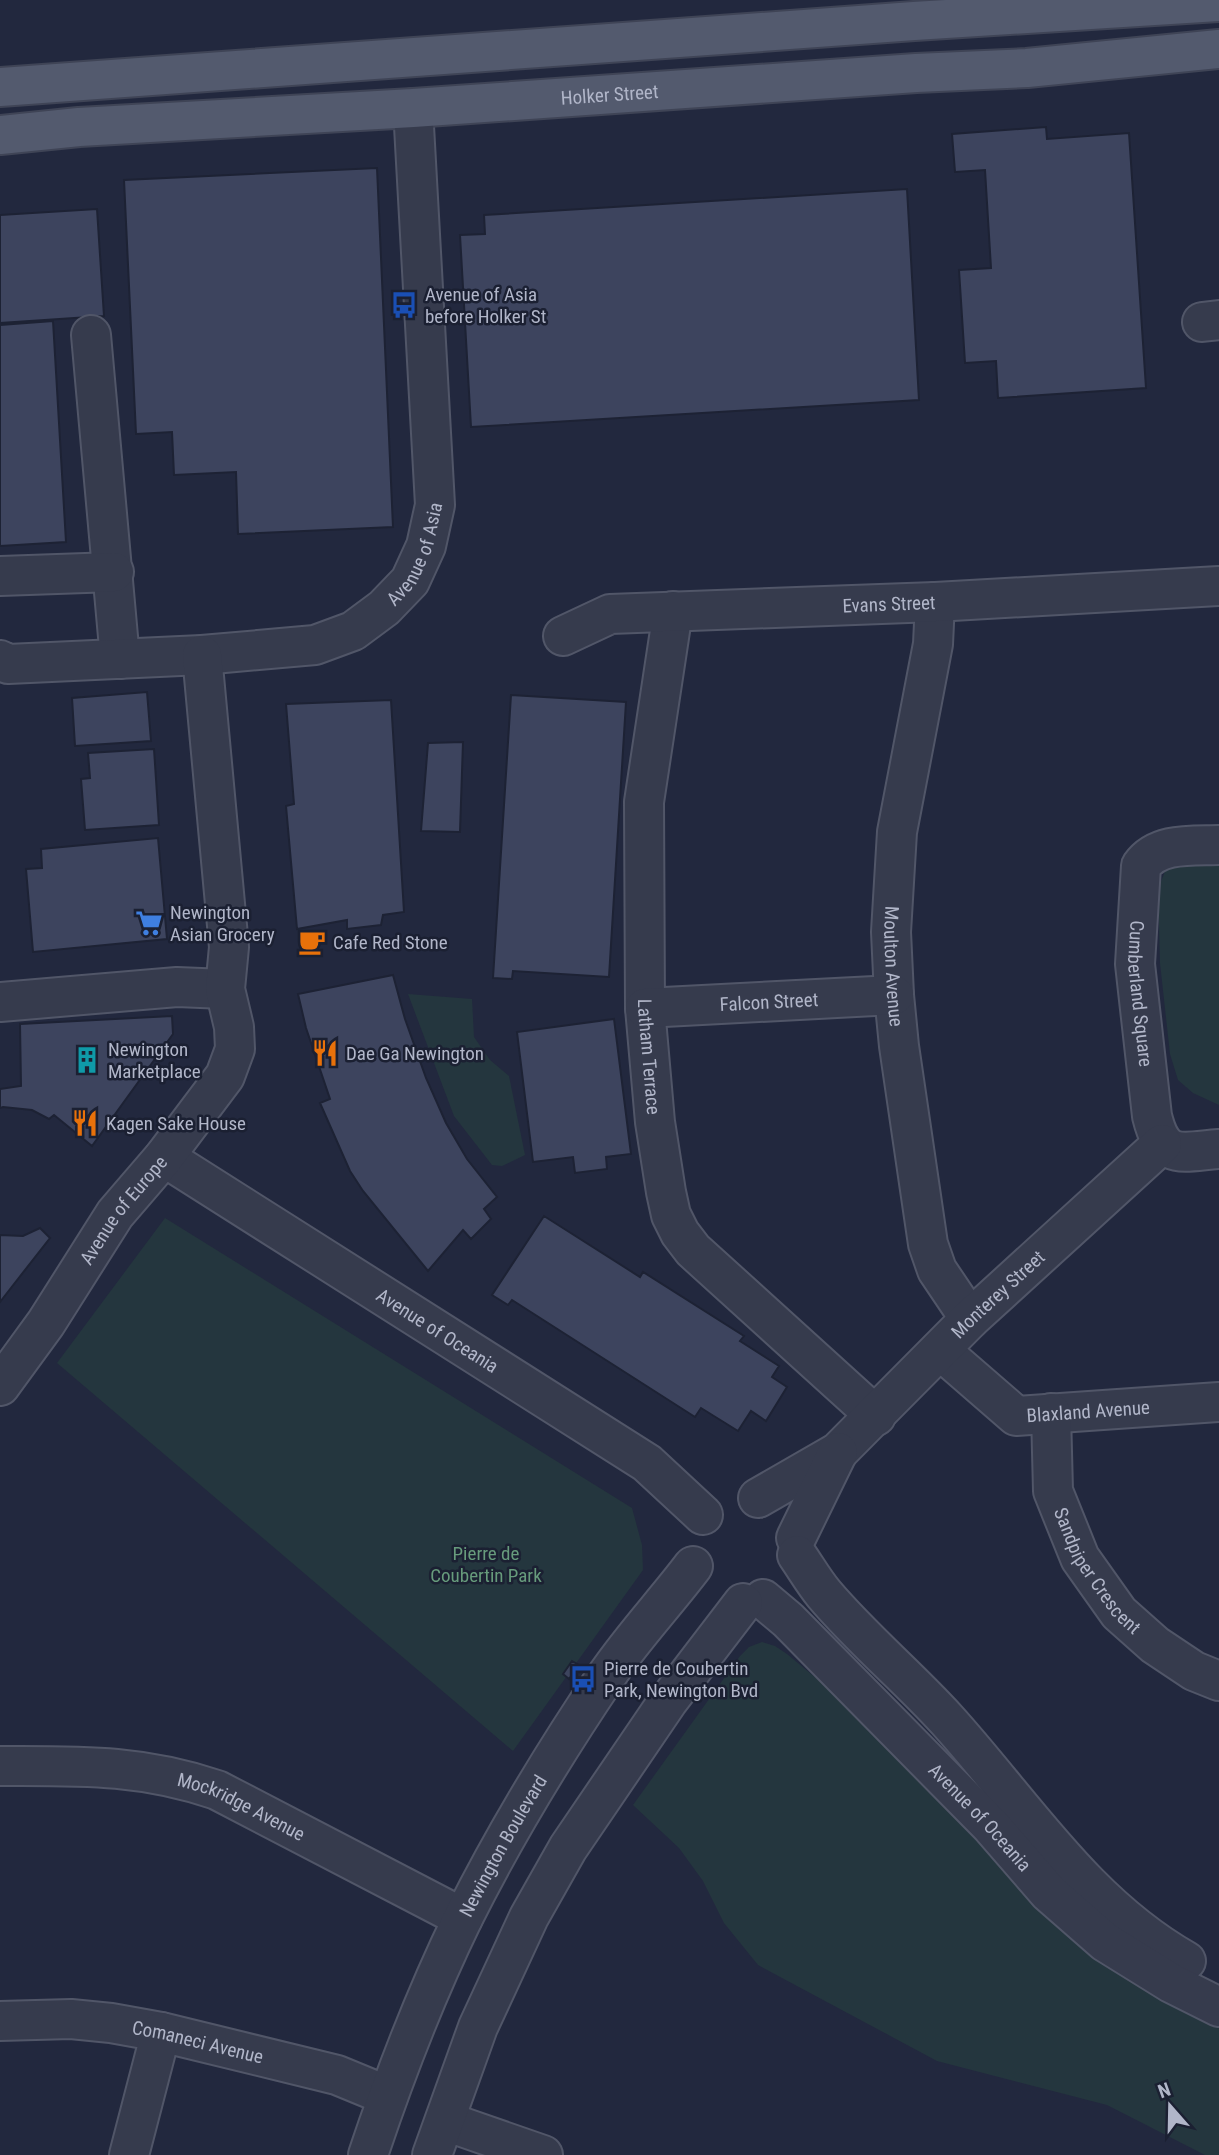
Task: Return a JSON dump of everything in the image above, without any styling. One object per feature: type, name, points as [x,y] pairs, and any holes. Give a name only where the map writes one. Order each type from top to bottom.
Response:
[{"type":"main road","points":[[0,87],[914,10],[1219,2]]},
{"type":"main road","points":[[914,10],[916,74]]},
{"type":"main road","name":"Holker Street","points":[[0,135],[79,127],[1027,68],[1219,49]]},
{"type":"street","name":"Avenue of Asia","points":[[3,665],[202,655],[314,645],[353,631],[384,608],[407,585],[426,546],[435,505],[413,108]]},
{"type":"street","points":[[91,335],[120,659]]},
{"type":"street","points":[[0,576],[114,572]]},
{"type":"street","name":"Evans Street","points":[[563,636],[610,614],[935,602],[1219,586]]},
{"type":"street","name":"Moulton Avenue","points":[[935,602],[933,644],[897,832],[891,932],[894,995],[928,1244],[937,1270],[971,1320]]},
{"type":"street","name":"Latham Terrace","points":[[673,611],[644,802],[645,1008],[659,1146],[671,1214],[692,1250],[876,1416]]},
{"type":"street","name":"Avenue of Europe","points":[[0,1386],[46,1323],[115,1214],[164,1157],[225,1076],[235,1049],[234,1027],[225,989],[229,947],[202,655]]},
{"type":"street","name":"Cumberland Square","points":[[1162,1144],[1152,1116],[1135,964],[1141,866],[1148,856],[1160,850],[1219,845]]},
{"type":"street","points":[[0,1002],[177,987],[225,989]]},
{"type":"street","name":"Falcon Street","points":[[645,1008],[894,995]]},
{"type":"street","points":[[1162,1144],[1181,1151],[1219,1149]]},
{"type":"street","name":"Monterey Street","points":[[758,1498],[838,1452],[971,1320],[1162,1144]]},
{"type":"street","name":"Avenue of Oceania","points":[[164,1157],[647,1463],[703,1515]]},
{"type":"street","name":"Blaxland Avenue","points":[[940,1350],[1016,1416],[1219,1402]]},
{"type":"street","name":"Sandpiper Crescent","points":[[1051,1413],[1053,1491],[1080,1558],[1119,1613],[1155,1645],[1194,1671],[1219,1681]]},
{"type":"street","name":"Monterey Street","points":[[797,1546],[838,1452]]},
{"type":"street","points":[[734,1497],[758,1498],[783,1512],[791,1524],[797,1546],[795,1564],[786,1582],[772,1595],[753,1601],[726,1600],[712,1592],[700,1581],[692,1566],[691,1539],[703,1515],[712,1507],[734,1497]]},
{"type":"street","name":"Avenue of Oceania","points":[[797,1546],[824,1594],[947,1720],[1094,1891],[1126,1922],[1159,1946],[1196,1968],[1219,1977]]},
{"type":"street","name":"Newington Boulevard","points":[[368,2155],[418,2020],[463,1918],[507,1836],[608,1673],[692,1566]]},
{"type":"street","points":[[544,2155],[439,2138],[478,2027],[529,1917],[568,1848],[668,1701],[753,1601]]},
{"type":"street","name":"Avenue of Oceania","points":[[753,1601],[788,1620],[991,1826],[1049,1893],[1105,1942],[1171,1983],[1219,2007]]},
{"type":"street","name":"Mockridge Avenue","points":[[0,1766],[96,1766],[143,1770],[185,1779],[217,1790],[463,1918]]},
{"type":"street","name":"Comaneci Avenue","points":[[0,2021],[71,2019],[161,2032],[337,2075],[388,2096]]},
{"type":"street","points":[[130,2155],[161,2032]]},
{"type":"green space","points":[[1219,859],[1219,1105],[1193,1093],[1178,1080],[1170,1054],[1160,963],[1158,889],[1166,869],[1191,862]]},
{"type":"green space","points":[[408,994],[472,999],[474,1037],[490,1060],[509,1076],[525,1155],[502,1166],[492,1165],[454,1116]]},
{"type":"green space","name":"Pierre de Coubertin Park","points":[[165,1218],[632,1508],[642,1545],[643,1570],[513,1751],[57,1363]]},
{"type":"green space","points":[[762,1642],[787,1654],[910,1756],[1043,1914],[1095,1958],[1200,2020],[1219,2028],[1219,2155],[1205,2155],[1107,2105],[937,2061],[758,1965],[724,1923],[703,1881],[679,1848],[633,1805],[740,1656],[749,1647]]},
{"type":"building","points":[[1046,127],[1047,139],[1129,133],[1146,388],[998,398],[996,361],[965,363],[959,270],[991,268],[985,170],[955,172],[952,134]]},
{"type":"building","points":[[377,168],[393,527],[238,534],[236,472],[174,475],[172,432],[136,434],[124,180]]},
{"type":"building","points":[[907,189],[919,400],[471,427],[460,235],[485,234],[484,215]]},
{"type":"building","points":[[97,209],[104,316],[0,323],[0,215]]},
{"type":"building","points":[[53,321],[66,542],[0,546],[0,325]]},
{"type":"building","points":[[147,692],[151,741],[75,746],[72,698]]},
{"type":"building","points":[[511,695],[626,702],[609,977],[513,971],[512,979],[493,978]]},
{"type":"building","points":[[391,700],[404,912],[383,915],[381,925],[347,929],[347,920],[297,929],[286,806],[294,804],[286,704]]},
{"type":"building","points":[[463,742],[460,832],[421,831],[428,743]]},
{"type":"building","points":[[154,749],[159,825],[85,830],[81,779],[90,778],[88,753]]},
{"type":"building","points":[[158,838],[167,939],[33,952],[26,869],[42,868],[41,849]]},
{"type":"building","points":[[393,975],[426,1078],[446,1123],[467,1159],[497,1197],[484,1209],[491,1219],[471,1239],[463,1230],[428,1271],[350,1171],[320,1103],[330,1099],[306,1028],[298,994]]},
{"type":"building","name":"Newington Marketplace","points":[[172,1016],[173,1034],[92,1146],[54,1115],[49,1119],[32,1110],[0,1108],[0,1089],[21,1086],[20,1024]]},
{"type":"building","points":[[614,1019],[631,1154],[606,1157],[607,1169],[575,1173],[573,1157],[533,1162],[517,1032]]},
{"type":"building","points":[[544,1216],[640,1277],[643,1272],[744,1336],[740,1341],[779,1366],[772,1377],[787,1387],[766,1421],[751,1411],[738,1431],[701,1408],[695,1417],[512,1300],[508,1305],[492,1295]]},
{"type":"building","points":[[40,1228],[50,1238],[0,1302],[0,1235],[23,1236]]},
{"type":"building","points":[[572,1661],[579,1665],[569,1679],[563,1674]]},
{"type":"place","name":"Avenue of Asia before Holker St","points":[[404,305]]},
{"type":"place","name":"Newington Asian Grocery","points":[[149,923]]},
{"type":"place","name":"Cafe Red Stone","points":[[312,942]]},
{"type":"place","name":"Dae Ga Newington","points":[[325,1053]]},
{"type":"place","name":"Newington Marketplace","points":[[87,1060]]},
{"type":"place","name":"Kagen Sake House","points":[[85,1123]]},
{"type":"place","name":"Pierre de Coubertin Park, Newington Bvd","points":[[583,1679]]}]
